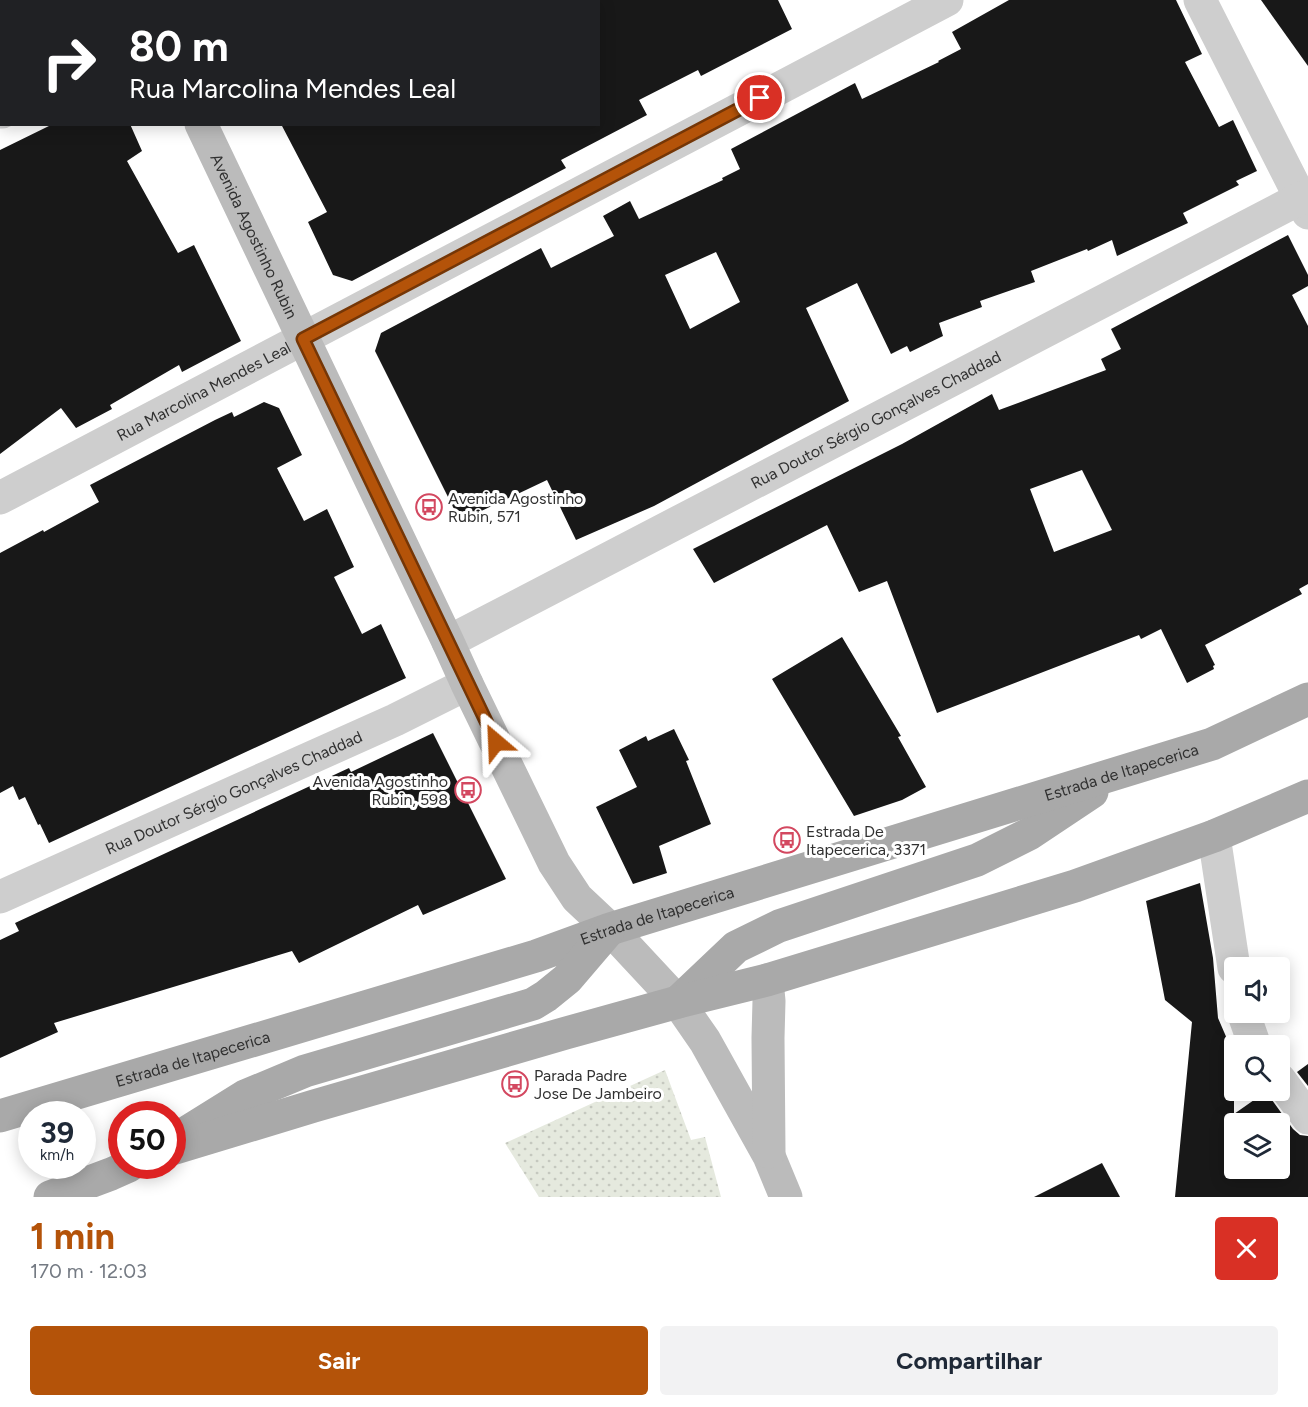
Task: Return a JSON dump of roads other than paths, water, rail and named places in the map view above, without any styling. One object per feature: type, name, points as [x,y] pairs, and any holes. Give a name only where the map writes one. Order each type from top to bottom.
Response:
[{"type":"main road","name":"Avenida Agostinho Rubin","points":[[202,126],[554,863],[577,898],[610,929],[678,1002],[705,1041],[770,1156]]},
{"type":"main road","name":"Estrada de Itapecerica","points":[[0,1116],[536,956],[610,929],[1212,744],[1308,699]]},
{"type":"main road","points":[[678,1002],[736,947],[778,926],[977,860],[1029,834],[1121,773]]},
{"type":"main road","points":[[186,1145],[678,1002],[767,980],[1075,886],[1214,836],[1308,796]]},
{"type":"main road","points":[[186,1132],[245,1096],[305,1071],[533,1004],[567,979],[610,929]]},
{"type":"main road","points":[[767,980],[770,1156],[786,1197]]},
{"type":"main road","points":[[51,1197],[108,1175]]},
{"type":"street","name":"Rua Marcolina Mendes Leal","points":[[0,498],[947,0]]},
{"type":"street","points":[[1200,0],[1304,206]]},
{"type":"street","name":"Rua Doutor Sérgio Gonçalves Chaddad","points":[[448,642],[1304,206]]},
{"type":"street","name":"Rua Doutor Sérgio Gonçalves Chaddad","points":[[0,897],[395,720],[467,684]]},
{"type":"street","points":[[1214,836],[1232,957]]},
{"type":"street","points":[[1290,1094],[1308,1118]]},
{"type":"place","name":"Avenida Agostinho Rubin, 571","points":[[429,507]]},
{"type":"place","name":"Avenida Agostinho Rubin, 598","points":[[468,790]]},
{"type":"place","name":"Estrada De Itapecerica, 3371","points":[[787,840]]},
{"type":"place","name":"Parada Padre Jose De Jambeiro","points":[[515,1084]]}]
